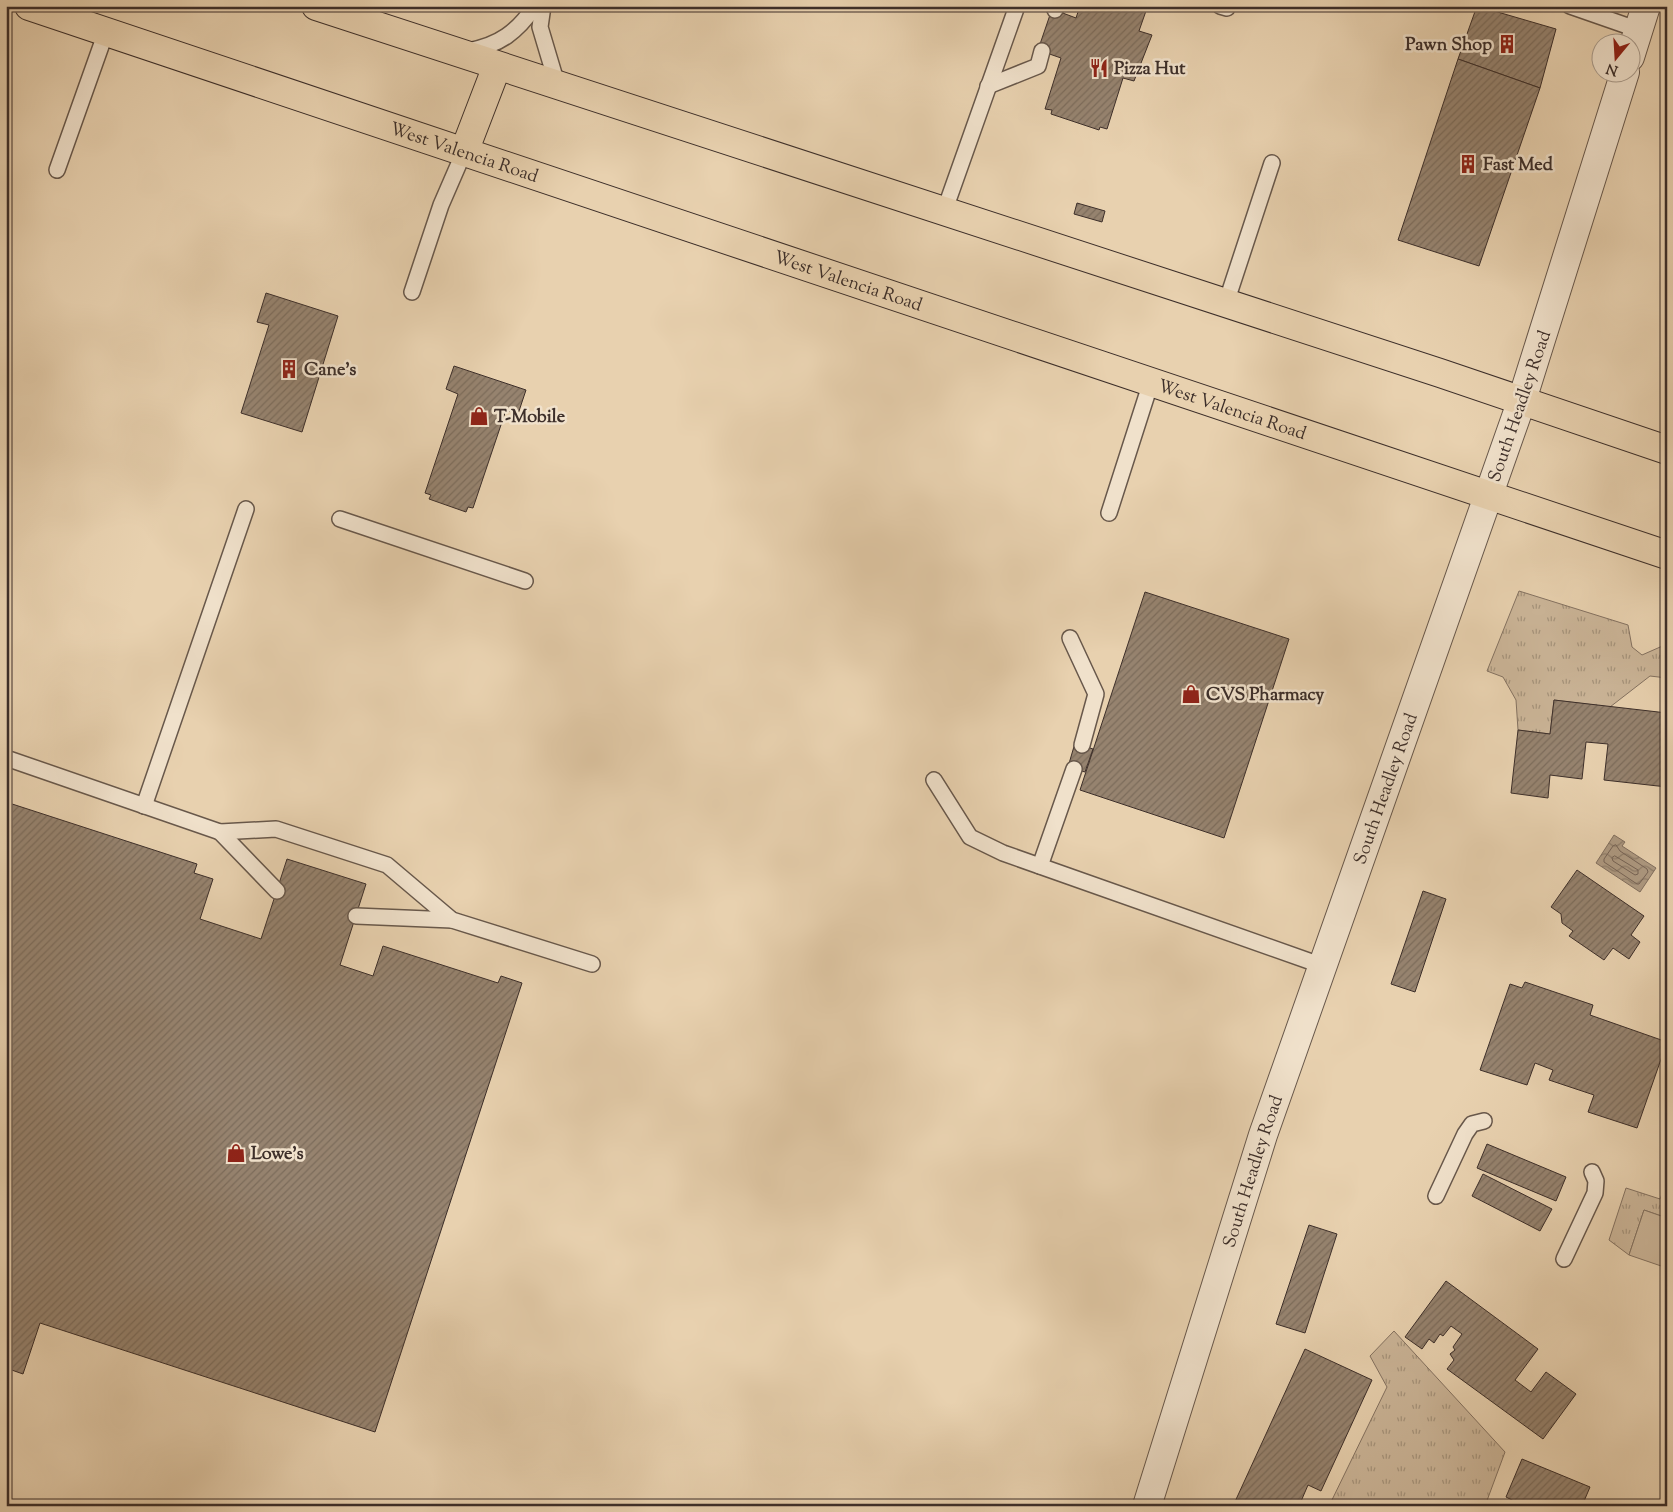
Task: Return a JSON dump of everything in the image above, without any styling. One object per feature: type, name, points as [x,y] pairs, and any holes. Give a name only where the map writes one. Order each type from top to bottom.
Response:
[{"type":"main road","name":"West Valencia Road","points":[[29,6],[1667,555]]},
{"type":"main road","points":[[316,6],[1522,400],[1667,450]]},
{"type":"main road","points":[[464,152],[497,66]]},
{"type":"street","points":[[1638,32],[1643,18]]},
{"type":"street","name":"South Headley Road","points":[[1147,1506],[1262,1135],[1522,400],[1623,82]]},
{"type":"lane","points":[[458,52],[486,48],[511,34],[524,23],[535,6]]},
{"type":"lane","points":[[543,6],[540,27],[557,84]]},
{"type":"lane","points":[[944,212],[1016,6]]},
{"type":"lane","points":[[1570,6],[1643,18]]},
{"type":"lane","points":[[57,170],[106,32]]},
{"type":"lane","points":[[988,86],[1038,66],[1042,51]]},
{"type":"lane","points":[[412,292],[441,206],[464,152]]},
{"type":"lane","points":[[1226,303],[1272,163]]},
{"type":"lane","points":[[1109,513],[1151,382]]},
{"type":"lane","points":[[144,806],[246,509]]},
{"type":"lane","points":[[340,519],[525,581]]},
{"type":"lane","points":[[1070,638],[1096,694],[1082,745]]},
{"type":"lane","points":[[6,758],[220,832],[276,829],[387,865],[452,920]]},
{"type":"lane","points":[[1040,866],[1074,769]]},
{"type":"lane","points":[[934,780],[970,837],[1003,853],[1323,966]]},
{"type":"lane","points":[[220,832],[277,892]]},
{"type":"lane","points":[[356,916],[452,920],[592,964]]},
{"type":"lane","points":[[1436,1196],[1465,1134],[1472,1124],[1484,1121]]},
{"type":"lane","points":[[1564,1259],[1595,1193],[1596,1181],[1592,1172]]},
{"type":"green space","points":[[1519,591],[1628,625],[1632,647],[1642,655],[1667,644],[1667,678],[1650,676],[1610,707],[1554,700],[1550,734],[1518,730],[1516,700],[1503,677],[1487,671]]},
{"type":"green space","points":[[1667,1180],[1667,1218],[1644,1210],[1629,1255],[1609,1240],[1626,1188],[1660,1199]]},
{"type":"green space","points":[[1644,1210],[1667,1218],[1667,1268],[1629,1255]]},
{"type":"green space","points":[[1394,1331],[1505,1452],[1485,1506],[1329,1506],[1387,1387],[1370,1356]]},
{"type":"water","points":[[1614,835],[1625,842],[1622,846],[1656,868],[1640,892],[1596,863]]},
{"type":"building","name":"Pizza Hut","points":[[1080,6],[1141,6],[1147,8],[1139,31],[1152,35],[1134,81],[1123,78],[1107,129],[1100,127],[1099,130],[1051,114],[1052,110],[1045,109],[1061,58],[1038,50],[1052,9],[1076,18]]},
{"type":"building","name":"Pawn Shop","points":[[1477,6],[1556,29],[1540,88],[1458,59]]},
{"type":"building","name":"Fast Med","points":[[1458,59],[1540,88],[1479,266],[1398,240]]},
{"type":"building","points":[[1077,203],[1105,211],[1102,222],[1074,214]]},
{"type":"building","name":"Cane's","points":[[266,293],[338,316],[302,432],[241,413],[269,325],[257,322]]},
{"type":"building","points":[[454,366],[526,390],[518,414],[506,410],[473,508],[468,507],[466,512],[429,499],[431,495],[425,493],[458,394],[446,389]]},
{"type":"building","name":"CVS Pharmacy","points":[[1145,592],[1289,639],[1224,838],[1080,790]]},
{"type":"building","points":[[1554,700],[1667,713],[1667,787],[1604,780],[1608,744],[1586,742],[1582,779],[1550,775],[1548,798],[1511,793],[1518,730],[1550,734]]},
{"type":"building","points":[[1075,743],[1093,749],[1085,772],[1068,767]]},
{"type":"building","name":"Lowe’s","points":[[6,802],[197,864],[194,873],[213,879],[200,919],[261,939],[287,859],[366,884],[340,965],[373,976],[383,946],[498,983],[501,976],[522,983],[375,1432],[40,1323],[23,1374],[6,1368]]},
{"type":"building","points":[[1577,870],[1644,916],[1631,935],[1640,942],[1629,959],[1613,948],[1604,960],[1569,936],[1573,931],[1562,923],[1561,914],[1551,907]]},
{"type":"building","points":[[1423,891],[1446,899],[1415,992],[1391,984]]},
{"type":"building","points":[[1525,982],[1593,1005],[1590,1015],[1667,1042],[1637,1128],[1588,1112],[1594,1095],[1549,1080],[1553,1070],[1535,1063],[1527,1085],[1480,1070],[1510,984],[1522,988]]},
{"type":"building","points":[[1487,1144],[1566,1177],[1556,1201],[1477,1168]]},
{"type":"building","points":[[1483,1174],[1552,1209],[1540,1231],[1472,1196]]},
{"type":"building","points":[[1309,1225],[1337,1234],[1305,1333],[1276,1324]]},
{"type":"building","points":[[1446,1281],[1538,1349],[1515,1380],[1531,1392],[1546,1372],[1576,1394],[1543,1439],[1447,1369],[1454,1360],[1450,1354],[1455,1350],[1453,1347],[1462,1334],[1451,1326],[1443,1336],[1440,1334],[1434,1343],[1429,1339],[1422,1349],[1405,1337]]},
{"type":"building","points":[[1305,1349],[1372,1380],[1321,1491],[1308,1485],[1299,1506],[1233,1506]]},
{"type":"building","points":[[1522,1459],[1590,1487],[1582,1506],[1524,1506],[1506,1497]]},
{"type":"place","name":"Pawn Shop","points":[[1507,44]]},
{"type":"place","name":"Pizza Hut","points":[[1099,68]]},
{"type":"place","name":"Fast Med","points":[[1468,164]]},
{"type":"place","name":"Cane's","points":[[289,369]]},
{"type":"place","name":"T-Mobile","points":[[479,416]]},
{"type":"place","name":"CVS Pharmacy","points":[[1191,694]]},
{"type":"place","name":"Lowe’s","points":[[236,1153]]}]
